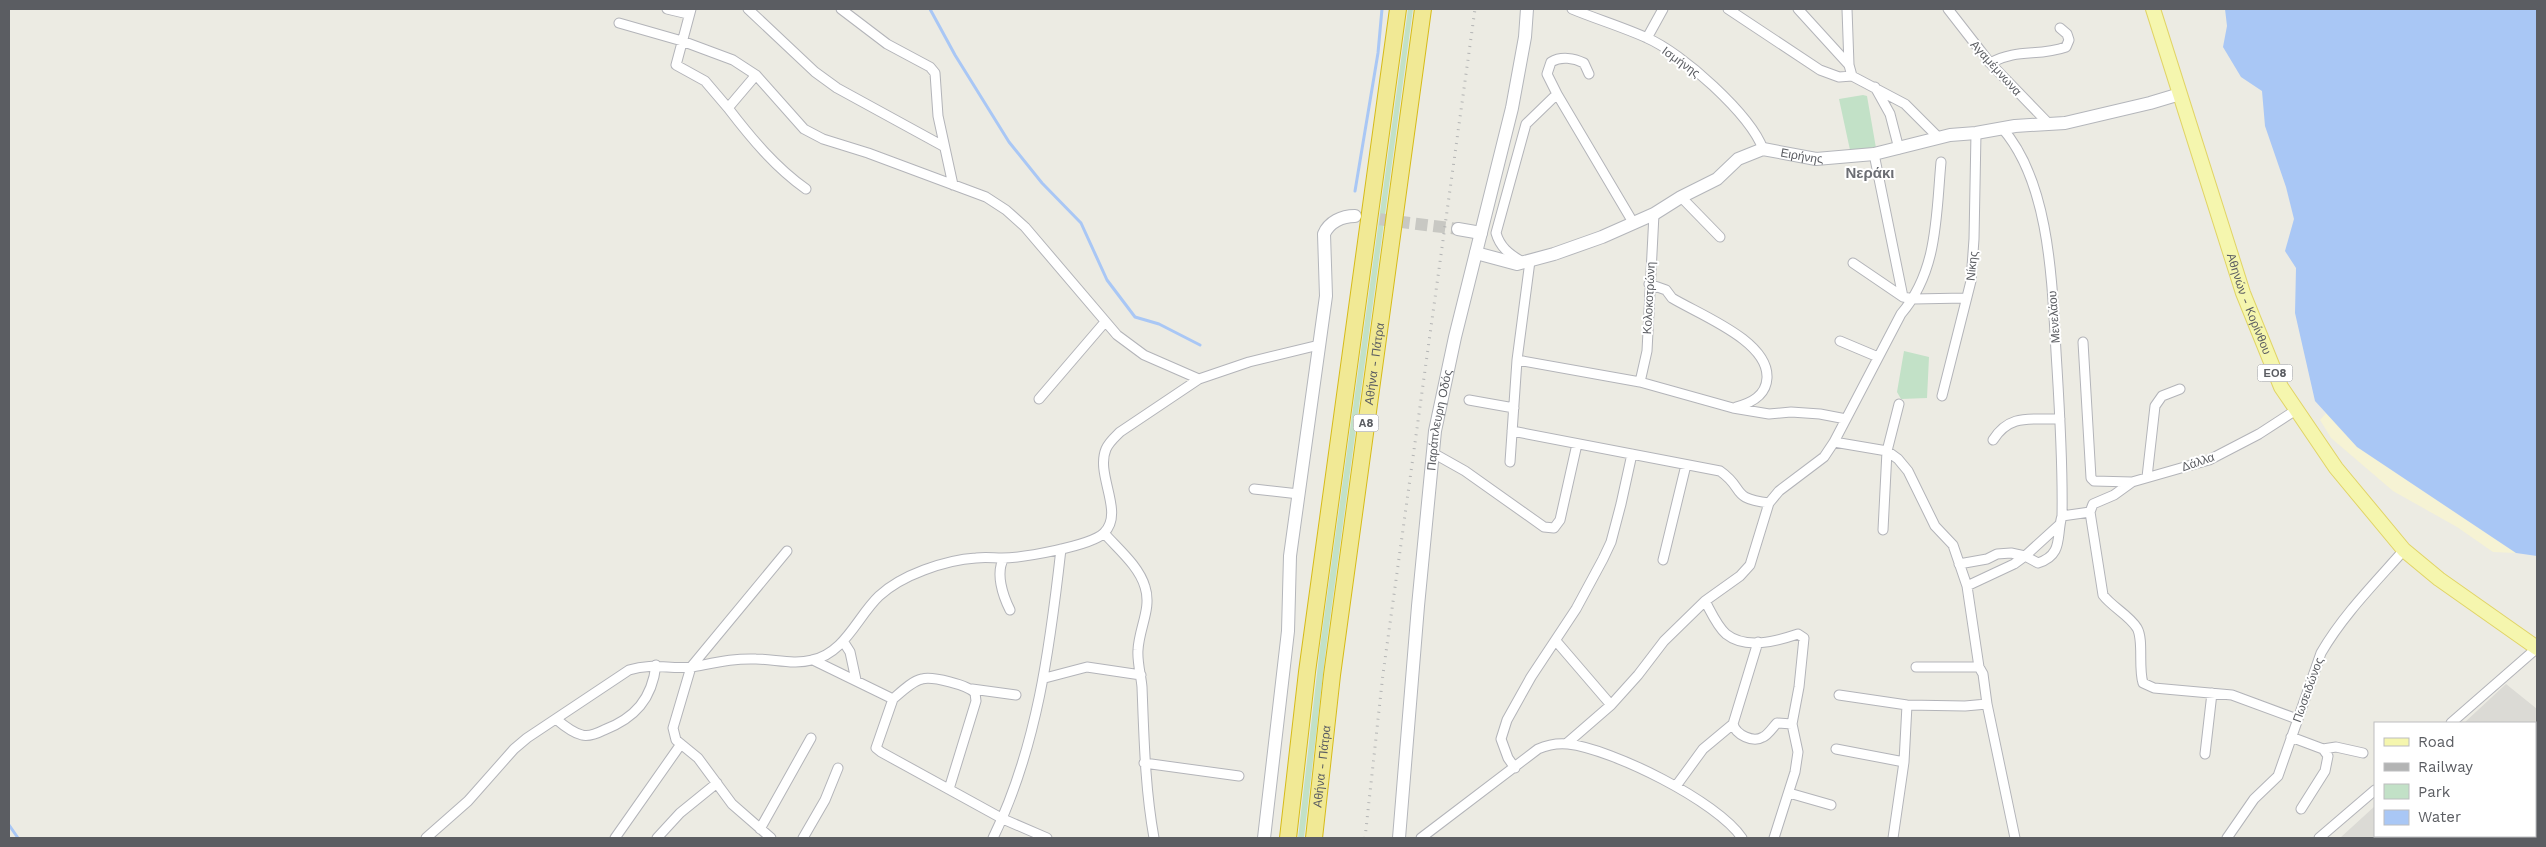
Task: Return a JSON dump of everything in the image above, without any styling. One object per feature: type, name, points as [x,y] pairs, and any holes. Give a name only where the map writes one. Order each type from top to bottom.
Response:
[{"type":"highway","name":"Αθήνα - Πάτρα","points":[[1288,838],[1307,672],[1398,9]]},
{"type":"highway","name":"Αθήνα - Πάτρα","points":[[1314,838],[1332,675],[1423,9]]},
{"type":"main road","name":"Αθηνών - Κορίνθου","points":[[2152,9],[2243,293],[2275,375],[2296,410],[2336,468],[2404,550],[2439,579],[2537,648]]},
{"type":"street","points":[[667,9],[690,12],[676,65],[706,81],[752,138],[790,178],[806,189]]},
{"type":"street","points":[[748,9],[822,78],[943,146]]},
{"type":"street","points":[[841,9],[887,44],[930,67],[934,73],[943,146],[953,185]]},
{"type":"street","name":"Παράπλευρη Οδός","points":[[1399,838],[1433,453],[1442,394],[1514,99],[1525,37],[1527,9]]},
{"type":"street","name":"Ισμήνης","points":[[1572,9],[1647,38],[1692,68],[1750,123],[1763,149]]},
{"type":"street","points":[[1647,38],[1663,9]]},
{"type":"street","points":[[1728,9],[1820,70],[1839,77],[1852,76],[1905,104],[1938,136]]},
{"type":"street","points":[[1798,9],[1849,65]]},
{"type":"street","points":[[1848,9],[1849,65],[1852,76]]},
{"type":"street","name":"Αγαμέμνωνα","points":[[1948,9],[1990,63],[2049,124]]},
{"type":"street","points":[[619,23],[716,52],[733,60],[756,75],[808,132],[986,197],[1016,218],[1105,322],[1130,346],[1144,355],[1199,379]]},
{"type":"street","points":[[1990,63],[2004,55],[2016,52],[2052,52],[2066,47],[2070,40],[2067,34],[2060,28]]},
{"type":"street","points":[[1588,74],[1584,63],[1578,60],[1555,59],[1550,62],[1547,74],[1634,224]]},
{"type":"street","points":[[728,108],[756,75]]},
{"type":"street","points":[[1875,87],[1890,114],[1899,149]]},
{"type":"street","points":[[1510,462],[1517,360],[1527,262],[1509,254],[1498,242],[1496,233],[1526,124],[1557,94]]},
{"type":"street","name":"Ειρήνης","points":[[1476,253],[1512,263],[1527,262],[1634,224],[1654,214],[1681,196],[1717,179],[1738,158],[1763,149],[1816,159],[1874,154],[1899,149],[1938,136],[2049,124],[2122,110],[2180,94]]},
{"type":"street","name":"Μενελάου","points":[[1959,564],[1987,559],[1997,554],[2011,553],[2025,556],[2038,563],[2049,559],[2060,539],[2060,419],[2051,275],[2042,218],[2023,161],[2002,128]]},
{"type":"street","name":"Νίκης","points":[[1942,396],[1971,282],[1974,239],[1976,133]]},
{"type":"street","points":[[1874,154],[1903,297]]},
{"type":"street","points":[[1566,744],[1611,705],[1638,675],[1664,641],[1705,601],[1740,576],[1750,565],[1769,503],[1779,491],[1824,457],[1834,442],[1901,314],[1914,299],[1929,262],[1934,241],[1941,162]]},
{"type":"street","points":[[1681,196],[1720,237]]},
{"type":"street","name":"Κολοκοτρώνη","points":[[1640,382],[1647,351],[1654,214]]},
{"type":"street","points":[[1264,838],[1286,648],[1289,571],[1326,296],[1324,234],[1327,228],[1339,219],[1355,216]]},
{"type":"street","points":[[1458,229],[1481,233]]},
{"type":"street","points":[[1853,263],[1903,297],[1914,299],[1966,298]]},
{"type":"street","points":[[1649,284],[1666,290],[1672,298],[1748,341],[1761,355],[1767,374],[1764,392],[1745,405],[1733,408]]},
{"type":"street","points":[[1039,399],[1105,322]]},
{"type":"street","points":[[1840,341],[1878,357]]},
{"type":"street","name":"Δάλλα","points":[[2083,342],[2091,478],[2098,481],[2132,482],[2209,460],[2259,434],[2296,410]]},
{"type":"street","points":[[426,838],[478,790],[514,748],[629,670],[644,665],[691,667],[741,659],[798,662],[813,660],[831,652],[843,641],[878,598],[908,577],[926,569],[961,560],[1004,558],[1061,549],[1085,542],[1104,533],[1110,525],[1112,511],[1103,470],[1106,448],[1120,432],[1199,379],[1249,362],[1319,345]]},
{"type":"street","points":[[1517,360],[1640,382],[1733,408],[1769,414],[1810,413],[1846,418]]},
{"type":"street","points":[[2147,477],[2154,406],[2162,396],[2180,389]]},
{"type":"street","points":[[1469,400],[1514,408]]},
{"type":"street","points":[[1884,530],[1887,451],[1899,404]]},
{"type":"street","points":[[1993,440],[1999,430],[2013,420],[2060,419]]},
{"type":"street","points":[[1512,431],[1720,471],[1726,475],[1742,497],[1749,501],[1769,503]]},
{"type":"street","points":[[1834,442],[1887,451],[1898,459],[1911,476],[1935,526],[1953,545],[1967,586],[1979,667],[1983,674],[1987,704],[2015,838]]},
{"type":"street","points":[[1433,453],[1465,471],[1544,526],[1554,528],[1560,520],[1577,444]]},
{"type":"street","points":[[1514,768],[1501,739],[1503,731],[1531,678],[1556,641],[1590,584],[1611,542],[1632,454]]},
{"type":"street","points":[[1663,560],[1686,465]]},
{"type":"street","points":[[2132,482],[2114,495],[2092,504],[2090,512],[2102,595],[2133,622],[2139,630],[2143,683],[2154,688],[2237,697],[2297,719]]},
{"type":"street","points":[[1254,489],[1299,494]]},
{"type":"street","points":[[1967,586],[2014,564],[2025,556],[2061,520],[2090,512]]},
{"type":"street","points":[[1104,533],[1141,577],[1147,592],[1148,605],[1138,649],[1142,675],[1144,763],[1154,838]]},
{"type":"street","points":[[993,838],[1003,819],[1040,707],[1061,549]]},
{"type":"street","name":"Πωσειδώνος","points":[[2227,838],[2254,799],[2278,776],[2321,653],[2356,604],[2404,550]]},
{"type":"street","points":[[771,838],[732,804],[698,758],[673,735],[673,728],[691,667],[787,551]]},
{"type":"street","points":[[1004,558],[1001,563],[1001,581],[1004,596],[1010,610]]},
{"type":"street","points":[[1705,601],[1727,634],[1750,643],[1775,641],[1798,634],[1804,638],[1799,687],[1792,724],[1798,752],[1789,793],[1774,838]]},
{"type":"street","points":[[843,641],[850,652],[856,680]]},
{"type":"street","points":[[1556,641],[1611,705]]},
{"type":"street","points":[[1676,786],[1697,755],[1733,724],[1758,642]]},
{"type":"street","points":[[2452,722],[2537,648]]},
{"type":"street","points":[[813,660],[893,699]]},
{"type":"street","points":[[556,719],[582,736],[590,736],[621,723],[634,714],[642,704],[655,678],[656,665]]},
{"type":"street","points":[[1045,678],[1087,667],[1142,675]]},
{"type":"street","points":[[1916,667],[1979,667]]},
{"type":"street","points":[[1016,695],[972,689],[925,678],[918,680],[893,699],[876,748],[1003,819],[1047,838]]},
{"type":"street","points":[[949,789],[976,701],[972,689]]},
{"type":"street","points":[[2205,754],[2212,693]]},
{"type":"street","points":[[1839,695],[1906,705],[1965,706],[1987,704]]},
{"type":"street","points":[[1893,838],[1904,762],[1906,705]]},
{"type":"street","points":[[1733,724],[1738,733],[1755,740],[1763,737],[1777,723],[1792,724]]},
{"type":"street","points":[[2291,737],[2324,749],[2336,747],[2363,753]]},
{"type":"street","points":[[760,829],[811,738]]},
{"type":"street","points":[[615,838],[681,744]]},
{"type":"street","points":[[1421,838],[1432,835],[1538,749],[1550,745],[1566,744],[1593,750],[1676,786],[1717,812],[1742,838]]},
{"type":"street","points":[[1836,749],[1904,762]]},
{"type":"street","points":[[2301,809],[2325,771],[2328,756],[2324,749]]},
{"type":"street","points":[[1144,763],[1239,776]]},
{"type":"street","points":[[803,838],[825,800],[838,768]]},
{"type":"street","points":[[657,838],[680,813],[717,783]]},
{"type":"street","points":[[2319,838],[2374,791]]},
{"type":"street","points":[[1789,793],[1831,805]]},
{"type":"shaded area","points":[[2506,684],[2537,709],[2537,838],[2340,838],[2374,807],[2374,837],[2536,837],[2536,722],[2465,722]]},
{"type":"green space","points":[[1408,9],[1413,9],[1326,649],[1304,838],[1298,838],[1320,647]]},
{"type":"green space","points":[[1867,96],[1876,148],[1850,150],[1839,99]]},
{"type":"green space","points":[[1904,351],[1929,357],[1927,398],[1901,399],[1897,392]]},
{"type":"sand","points":[[2326,413],[2357,447],[2516,553],[2493,552],[2457,527],[2393,491],[2331,438],[2320,420]]},
{"type":"water","points":[[2225,9],[2537,9],[2537,556],[2516,553],[2357,447],[2315,401],[2295,313],[2296,268],[2285,251],[2294,219],[2286,187],[2265,126],[2262,91],[2241,77],[2223,47],[2227,26]]},
{"type":"waterway","points":[[930,9],[955,55],[1009,142],[1042,183],[1081,223],[1107,280],[1135,317],[1159,324],[1200,345]]},
{"type":"waterway","points":[[1355,191],[1378,53],[1382,9]]},
{"type":"waterway","points":[[9,825],[18,838]]},
{"type":"tunnel","points":[[1362,217],[1458,229]]},
{"type":"railway","points":[[1365,838],[1383,674],[1475,9]]},
{"type":"district","name":"Νεράκι","points":[[1870,173]]}]
